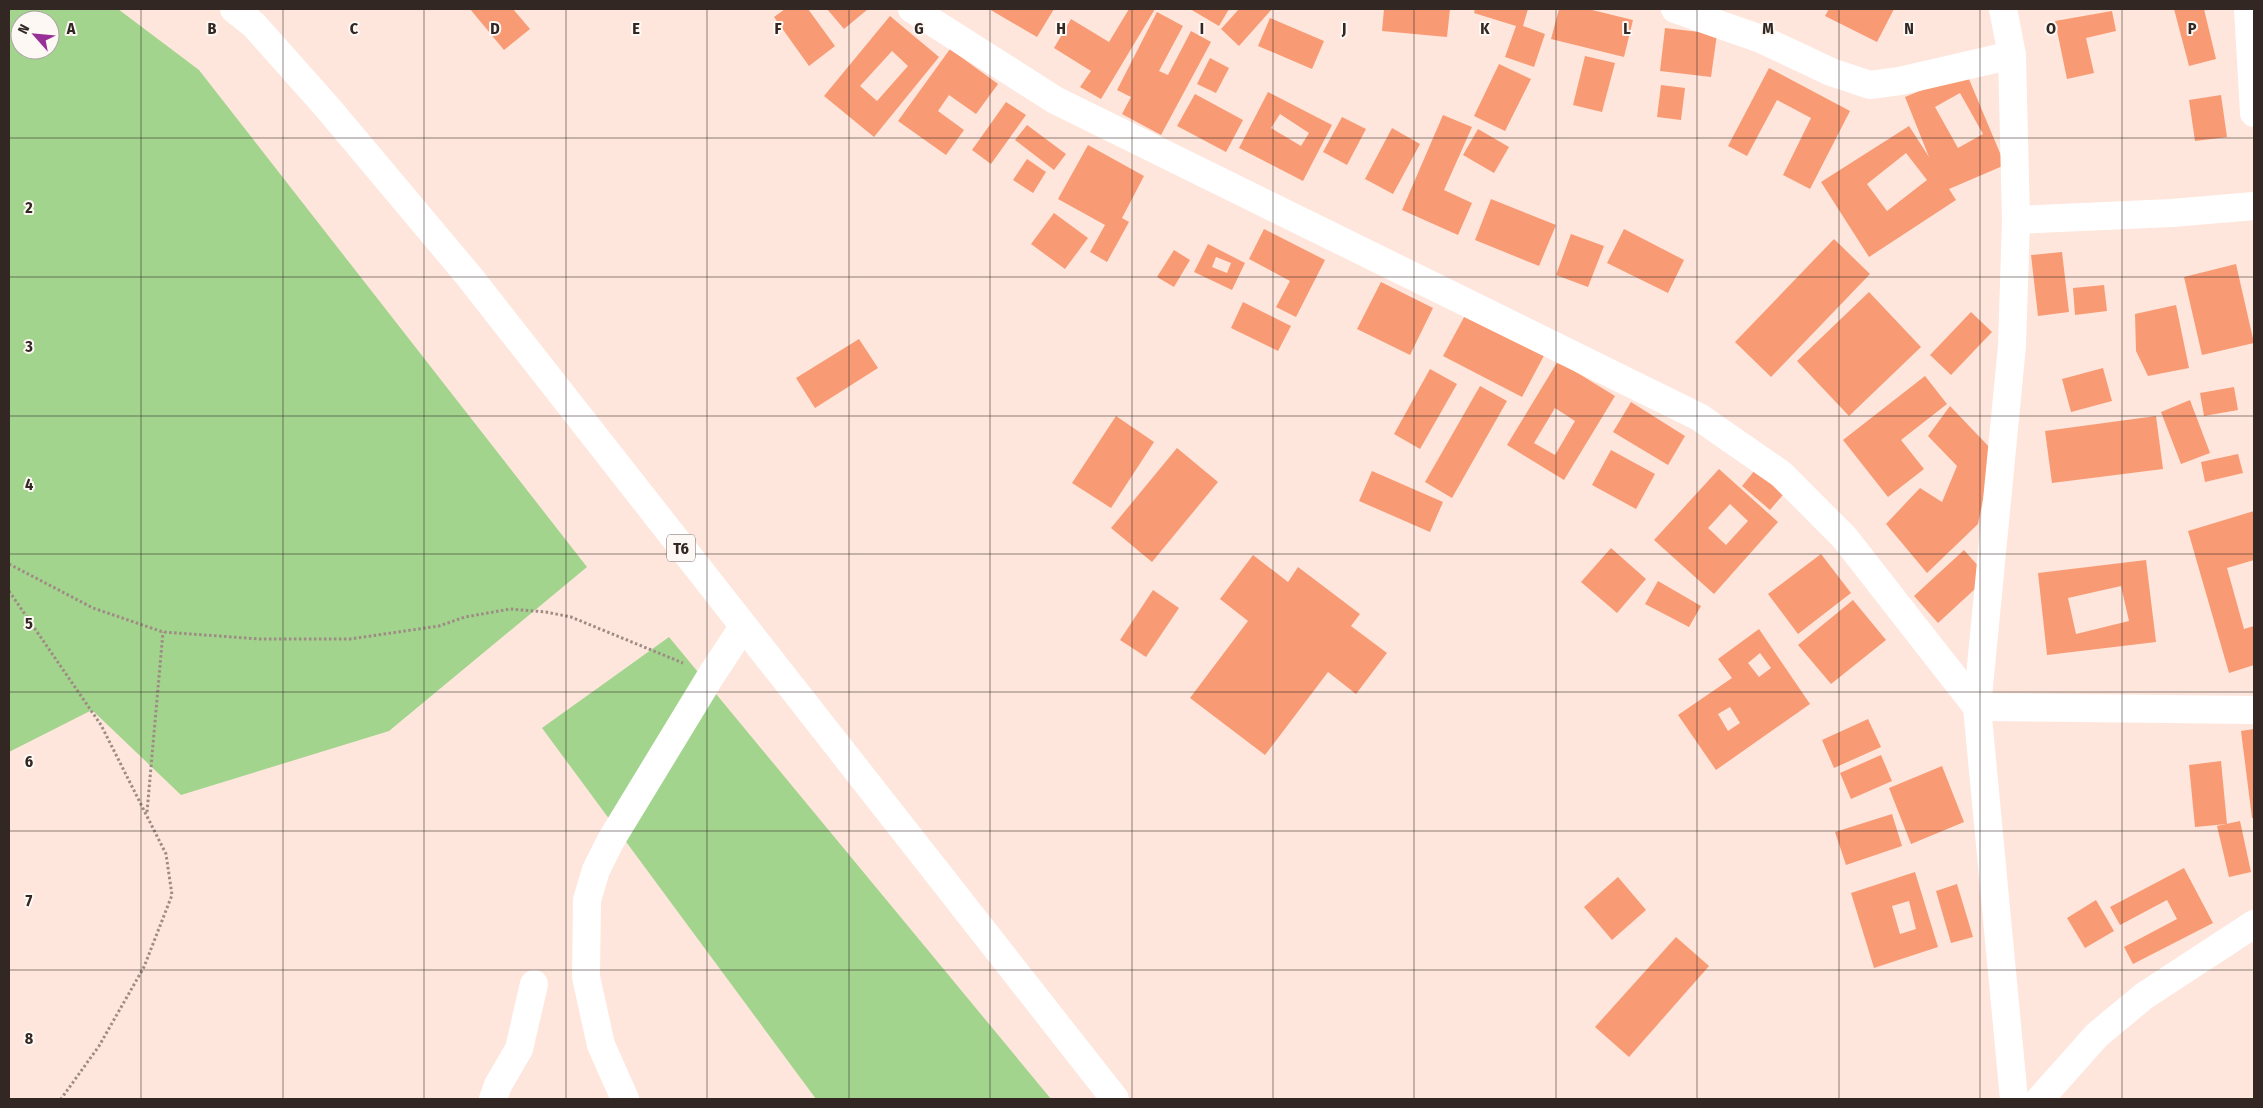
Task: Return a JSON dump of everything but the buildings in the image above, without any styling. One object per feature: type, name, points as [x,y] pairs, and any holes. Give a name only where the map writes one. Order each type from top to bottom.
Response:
[{"type":"main road","name":"T6","points":[[234,9],[254,24],[327,107],[468,275],[1115,1099]]},
{"type":"main road","points":[[912,9],[1055,100],[1699,417],[1781,474],[1844,537],[1977,707]]},
{"type":"main road","points":[[1675,9],[1761,39],[1830,72],[1870,85],[1900,81],[2012,55]]},
{"type":"main road","points":[[2003,9],[2012,55],[2016,220],[2012,346],[1977,707],[2014,1099]]},
{"type":"main road","points":[[2248,9],[2254,113]]},
{"type":"main road","points":[[2016,220],[2172,213],[2254,206]]},
{"type":"main road","points":[[625,1099],[601,1045],[586,977],[587,900],[596,870],[610,840],[743,627]]},
{"type":"main road","points":[[1977,707],[2254,710]]},
{"type":"main road","points":[[2040,1099],[2096,1035],[2144,996],[2254,924]]},
{"type":"main road","points":[[493,1099],[498,1085],[519,1049],[534,984]]},
{"type":"path","points":[[9,564],[93,608],[163,632],[260,639],[350,639],[439,626],[465,618],[510,609],[546,612],[571,617],[629,643],[712,674]]},
{"type":"path","points":[[9,591],[101,725],[166,854],[172,895],[144,967],[99,1046],[62,1099]]},
{"type":"path","points":[[147,813],[163,632]]},
{"type":"green space","points":[[9,9],[118,9],[199,70],[587,567],[389,731],[181,795],[92,710],[9,752]]},
{"type":"green space","points":[[669,637],[1051,1099],[816,1099],[542,728]]}]
